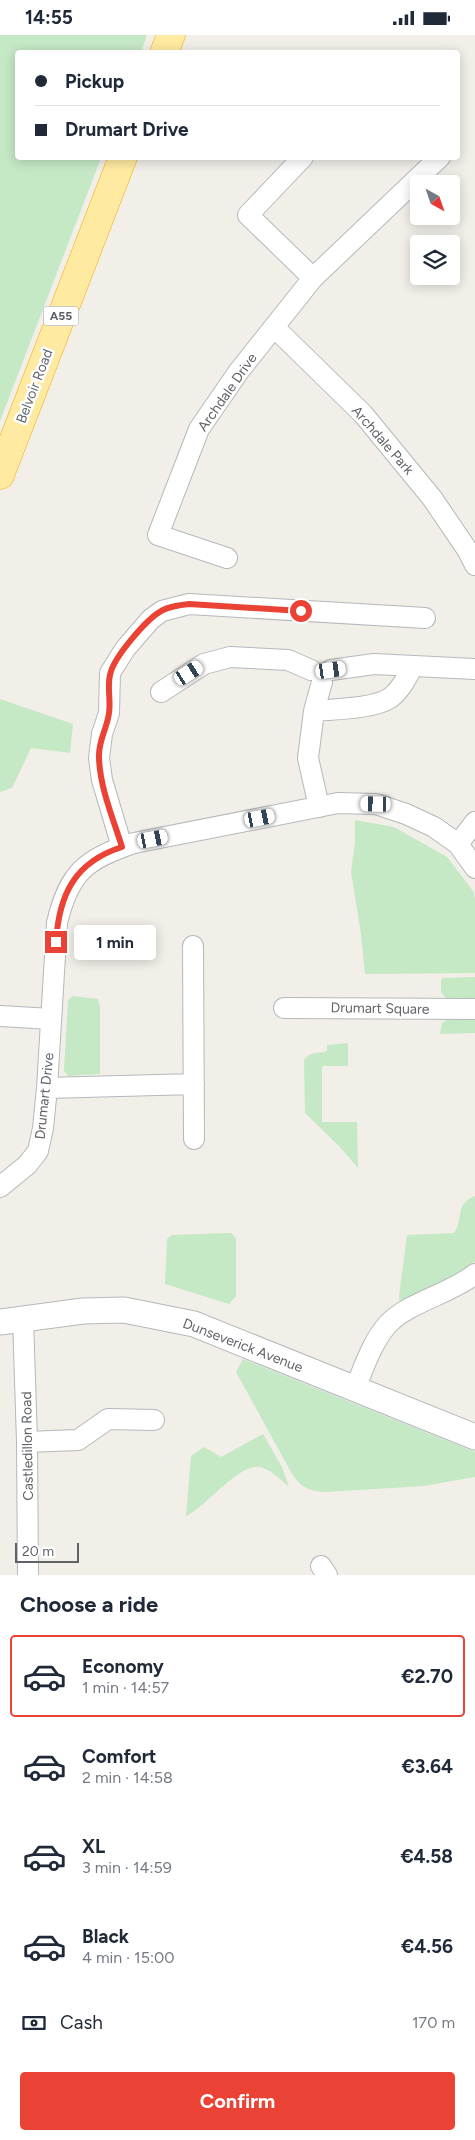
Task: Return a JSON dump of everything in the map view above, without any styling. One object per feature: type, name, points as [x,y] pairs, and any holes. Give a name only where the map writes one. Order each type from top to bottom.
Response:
[{"type":"highway","points":[[165,50],[171,35]]},
{"type":"highway","name":"Belvoir Road","points":[[0,475],[122,160]]},
{"type":"street","points":[[300,160],[248,215],[313,278]]},
{"type":"street","name":"Archdale Drive","points":[[227,558],[158,535],[199,429],[239,371],[313,278],[437,160]]},
{"type":"street","name":"Archdale Park","points":[[275,328],[363,414],[432,498],[468,551],[475,565]]},
{"type":"street","points":[[122,847],[102,780],[99,745],[109,713],[110,673],[125,649],[151,619],[162,611],[189,604],[426,618]]},
{"type":"street","points":[[161,692],[204,664],[230,657],[288,661],[321,674],[374,664],[475,669]]},
{"type":"street","points":[[314,711],[370,705],[390,698],[401,687],[413,666]]},
{"type":"street","points":[[319,807],[308,758],[321,674]]},
{"type":"street","name":"Drumart Drive","points":[[0,1187],[27,1165],[38,1151],[43,1128],[47,1088],[57,923],[62,900],[74,879],[86,865],[106,852],[134,843],[338,803],[376,804],[406,814],[434,827],[458,844],[475,868]]},
{"type":"street","points":[[458,844],[475,822]]},
{"type":"street","points":[[193,946],[194,1139]]},
{"type":"street","name":"Drumart Square","points":[[284,1007],[475,1009]]},
{"type":"street","points":[[0,1016],[51,1019]]},
{"type":"street","points":[[47,1088],[194,1084]]},
{"type":"street","points":[[355,1389],[371,1349],[389,1323],[412,1308],[464,1283],[475,1274]]},
{"type":"street","name":"Dunseverick Avenue","points":[[12,1320],[83,1311],[124,1310],[194,1324],[475,1437]]},
{"type":"street","name":"Castledillon Road","points":[[12,1320],[27,1442],[28,1575]]},
{"type":"street","points":[[27,1442],[78,1440],[108,1419],[154,1420]]},
{"type":"green space","points":[[0,35],[147,35],[142,50],[15,50],[15,160],[100,160],[0,421]]},
{"type":"green space","points":[[0,699],[73,724],[70,753],[31,748],[12,788],[0,792]]},
{"type":"green space","points":[[355,820],[394,827],[447,857],[473,891],[475,899],[475,973],[365,974],[351,872],[355,842]]},
{"type":"green space","points":[[475,977],[475,1002],[460,1002],[446,998],[441,992],[441,980],[443,978]]},
{"type":"green space","points":[[73,996],[98,999],[100,1007],[100,1074],[68,1076],[64,1071],[68,1000]]},
{"type":"green space","points":[[448,1019],[475,1019],[475,1033],[440,1034],[442,1023]]},
{"type":"green space","points":[[348,1043],[348,1066],[322,1066],[322,1122],[357,1122],[358,1168],[340,1147],[305,1113],[304,1060],[312,1054],[327,1051],[327,1045]]},
{"type":"green space","points":[[475,1196],[475,1261],[467,1270],[400,1305],[399,1296],[407,1235],[454,1233],[464,1203]]},
{"type":"green space","points":[[231,1233],[236,1238],[236,1296],[229,1304],[165,1284],[167,1239],[172,1235]]},
{"type":"green space","points":[[243,1359],[475,1452],[475,1477],[424,1486],[326,1492],[314,1491],[305,1487],[297,1481],[291,1472],[236,1372]]},
{"type":"green space","points":[[263,1434],[282,1467],[289,1487],[268,1470],[260,1467],[252,1468],[233,1478],[186,1516],[191,1456],[204,1447],[221,1457]]},
{"type":"route","points":[[56,942],[57,923],[62,900],[74,879],[86,865],[106,852],[122,847],[102,780],[99,745],[109,713],[108,685],[110,673],[125,649],[151,619],[162,611],[176,606],[189,604],[301,611]]}]
